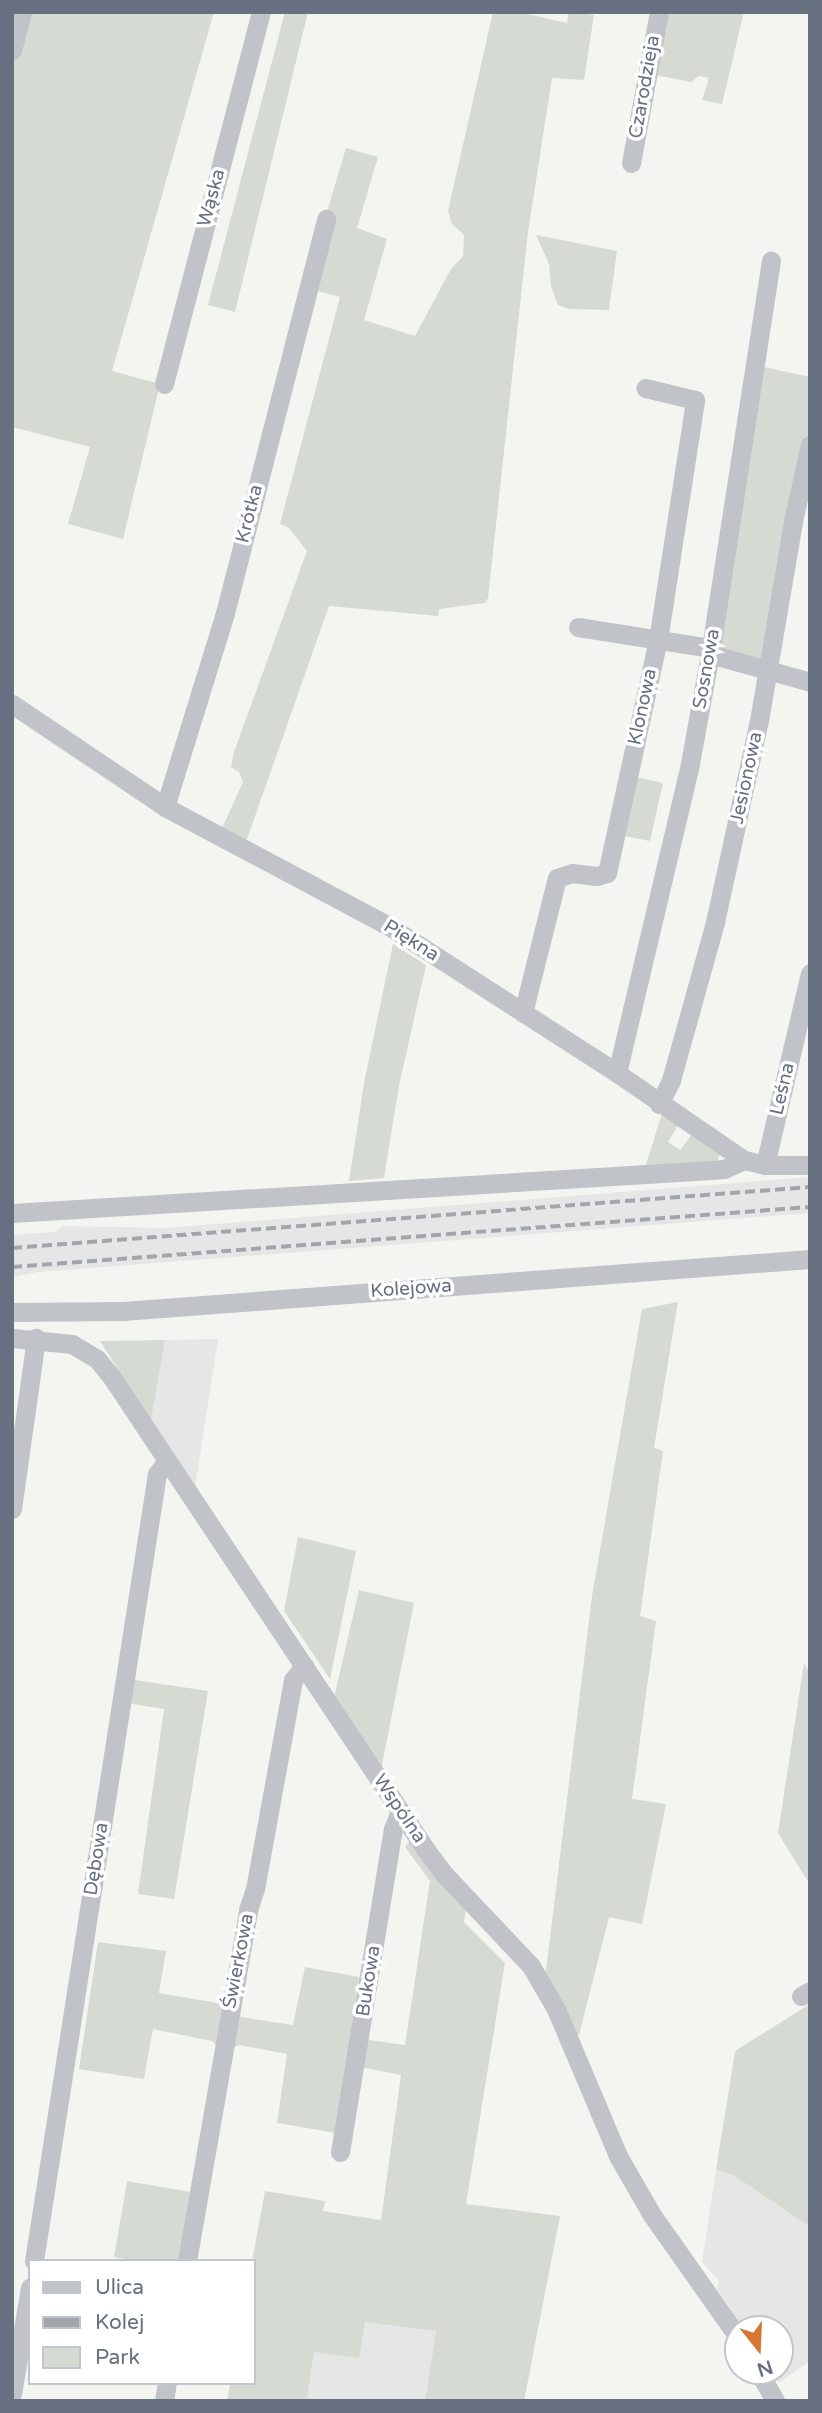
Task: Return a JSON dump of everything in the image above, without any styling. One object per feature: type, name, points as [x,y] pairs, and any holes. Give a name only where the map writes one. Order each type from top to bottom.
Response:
[{"type":"street","points":[[12,50],[22,12]]},
{"type":"street","name":"Wąska","points":[[164,384],[261,12]]},
{"type":"street","name":"Czarodzieja","points":[[631,163],[659,12]]},
{"type":"street","name":"Krótka","points":[[164,807],[225,613],[326,219]]},
{"type":"street","name":"Sosnowa","points":[[617,1073],[686,782],[711,651],[771,261]]},
{"type":"street","name":"Klonowa","points":[[523,1013],[557,878],[566,874],[597,876],[607,873],[658,640],[695,400],[645,388]]},
{"type":"street","name":"Jesionowa","points":[[659,1104],[671,1080],[715,922],[746,789],[810,445]]},
{"type":"street","points":[[578,627],[711,651],[810,682]]},
{"type":"street","name":"Piękna","points":[[12,704],[164,807],[389,926],[617,1073],[744,1160],[765,1165],[810,1164]]},
{"type":"street","name":"Leśna","points":[[765,1165],[810,973]]},
{"type":"street","points":[[13,1212],[712,1170],[724,1169],[744,1160]]},
{"type":"street","name":"Kolejowa","points":[[12,1312],[123,1311],[810,1259]]},
{"type":"street","name":"Wspólna","points":[[12,1338],[36,1338],[72,1344],[97,1359],[445,1875],[531,1966],[556,2009],[618,2156],[652,2215],[724,2317]]},
{"type":"street","points":[[12,1509],[36,1338]]},
{"type":"street","name":"Dębowa","points":[[34,2259],[155,1487],[160,1469],[167,1460]]},
{"type":"street","name":"Świerkowa","points":[[187,2259],[248,1910],[255,1889],[293,1680],[304,1666]]},
{"type":"street","name":"Bukowa","points":[[340,2152],[393,1829],[400,1812]]},
{"type":"street","points":[[12,2393],[28,2300]]},
{"type":"street","points":[[766,2385],[775,2401]]},
{"type":"shaded area","points":[[810,1177],[810,1213],[38,1272],[12,1277],[12,1235],[56,1232],[62,1226],[166,1228]]},
{"type":"shaded area","points":[[218,1339],[195,1488],[151,1421],[165,1340]]},
{"type":"shaded area","points":[[716,2170],[733,2175],[810,2227],[810,2361],[794,2372],[794,2315],[735,2315],[717,2288],[719,2281],[702,2262]]},
{"type":"shaded area","points":[[364,2322],[436,2330],[425,2401],[307,2401],[314,2352]]},
{"type":"green space","points":[[27,12],[214,12],[112,371],[160,384],[123,539],[68,524],[90,447],[12,427],[12,69]]},
{"type":"green space","points":[[285,12],[308,12],[235,312],[208,305]]},
{"type":"green space","points":[[493,12],[519,12],[567,23],[569,12],[594,15],[584,80],[552,78],[528,232],[488,598],[485,603],[439,609],[438,616],[329,606],[246,842],[222,828],[243,782],[239,772],[231,767],[234,752],[307,551],[288,527],[280,524],[340,297],[310,289],[326,215],[346,148],[378,157],[357,228],[387,239],[364,320],[415,336],[451,269],[463,256],[464,235],[452,224],[448,211]]},
{"type":"green space","points":[[662,12],[744,12],[722,104],[702,100],[709,78],[699,76],[691,82],[650,74]]},
{"type":"green space","points":[[536,235],[617,251],[609,310],[569,309],[558,305],[551,286],[549,264]]},
{"type":"green space","points":[[764,367],[810,377],[810,432],[791,511],[767,660],[715,653]]},
{"type":"green space","points":[[632,776],[663,783],[650,841],[618,835]]},
{"type":"green space","points":[[393,944],[426,965],[399,1086],[384,1178],[349,1181],[364,1083]]},
{"type":"green space","points":[[662,1113],[679,1124],[668,1142],[680,1150],[693,1133],[721,1152],[716,1164],[646,1165]]},
{"type":"green space","points":[[678,1302],[654,1448],[663,1451],[640,1616],[656,1621],[632,1799],[666,1804],[642,1924],[609,1917],[579,2035],[574,2032],[545,1978],[592,1596],[642,1309]]},
{"type":"green space","points":[[165,1340],[151,1421],[100,1341]]},
{"type":"green space","points":[[298,1537],[356,1551],[330,1679],[284,1611]]},
{"type":"green space","points":[[359,1590],[414,1603],[381,1770],[333,1702]]},
{"type":"green space","points":[[804,1663],[810,1673],[810,1885],[778,1833]]},
{"type":"green space","points":[[129,1679],[208,1691],[174,1899],[138,1894],[164,1709],[126,1703]]},
{"type":"green space","points":[[411,1839],[466,1909],[464,1922],[505,1963],[466,2204],[560,2216],[524,2401],[425,2401],[436,2331],[365,2322],[359,2358],[314,2352],[307,2401],[227,2401],[230,2385],[256,2385],[256,2259],[252,2259],[265,2191],[325,2201],[323,2211],[381,2220],[401,2075],[366,2068],[360,2070],[365,2035],[369,2040],[405,2045],[430,1881],[405,1847]]},
{"type":"green space","points":[[98,1942],[166,1951],[159,1993],[223,2004],[216,2045],[212,2041],[153,2029],[144,2079],[79,2069]]},
{"type":"green space","points":[[305,1967],[359,1977],[336,2133],[277,2123],[287,2054],[240,2045],[231,2048],[238,2011],[241,2017],[293,2025]]},
{"type":"green space","points":[[810,2004],[810,2227],[733,2175],[716,2170],[735,2051]]},
{"type":"green space","points":[[127,2181],[190,2192],[179,2259],[114,2257]]},
{"type":"railway","points":[[12,1248],[810,1187]]},
{"type":"railway","points":[[12,1267],[810,1207]]}]
